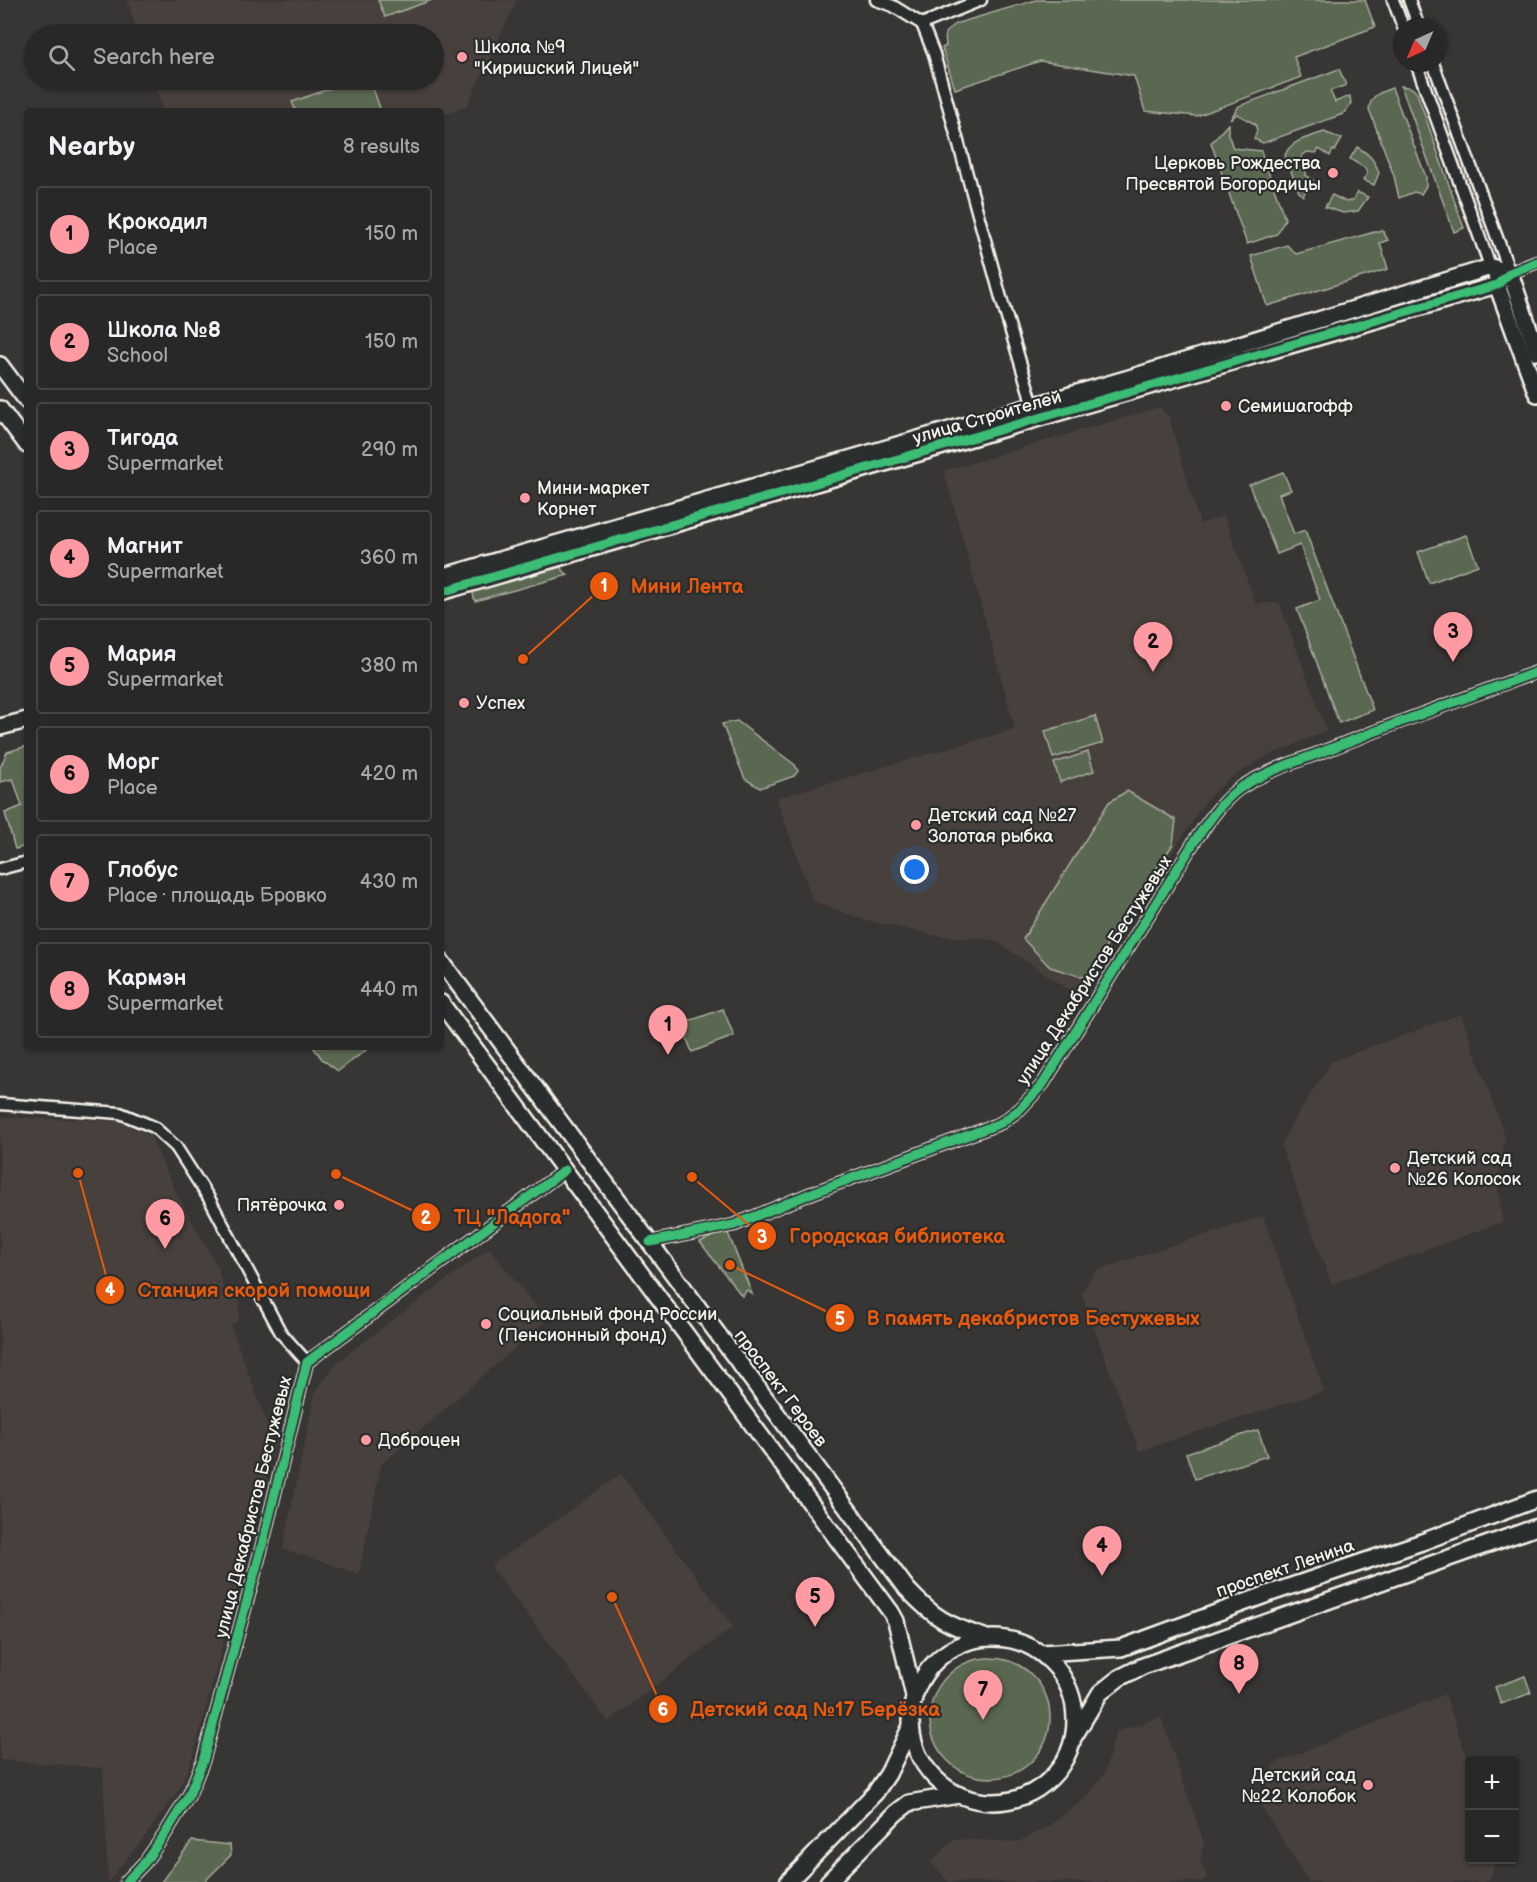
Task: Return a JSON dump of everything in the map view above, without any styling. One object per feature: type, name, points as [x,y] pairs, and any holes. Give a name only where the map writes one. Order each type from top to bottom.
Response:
[{"type":"street","points":[[876,0],[893,6],[922,24],[934,54],[1035,412]]},
{"type":"street","points":[[922,24],[981,0]]},
{"type":"street","points":[[1393,0],[1400,18]]},
{"type":"street","points":[[1409,0],[1416,18]]},
{"type":"street","points":[[1419,72],[1537,394]]},
{"type":"street","points":[[1435,72],[1537,352]]},
{"type":"street","name":"улица Строителей","points":[[444,576],[1497,285],[1510,273],[1537,262]]},
{"type":"street","points":[[1491,267],[1510,273]]},
{"type":"street","name":"улица Строителей","points":[[444,591],[1035,412],[1139,375],[1491,267]]},
{"type":"street","points":[[0,364],[24,397]]},
{"type":"street","points":[[0,409],[24,441]]},
{"type":"street","name":"улица Декабристов Бестужевых","points":[[650,1242],[734,1225],[812,1193],[1001,1123],[1020,1109],[1043,1084],[1196,839],[1211,818],[1235,792],[1245,784],[1355,739],[1537,672]]},
{"type":"street","points":[[0,727],[24,721]]},
{"type":"street","points":[[4,868],[24,863]]},
{"type":"street","name":"проспект Героев","points":[[444,965],[907,1589],[925,1609],[939,1620],[984,1637]]},
{"type":"street","points":[[444,1007],[891,1612],[896,1621],[914,1696],[911,1726],[918,1754],[935,1778],[959,1795],[982,1802],[1006,1802],[1027,1796],[1045,1784],[1060,1768],[1075,1735],[1100,1693],[1119,1678],[1143,1666],[1537,1527]]},
{"type":"street","points":[[0,1104],[120,1113],[154,1127],[176,1148],[210,1200],[280,1332],[307,1362]]},
{"type":"street","name":"улица Декабристов Бестужевых","points":[[126,1882],[145,1862],[165,1834],[189,1795],[203,1761],[261,1550],[307,1362],[565,1170]]},
{"type":"street","name":"проспект Ленина","points":[[1042,1653],[1121,1648],[1537,1499]]},
{"type":"street","points":[[914,1696],[929,1667],[954,1647],[984,1637],[1007,1638],[1029,1645],[1042,1653],[1063,1675],[1075,1704],[1075,1735]]},
{"type":"street","points":[[788,1882],[875,1793],[888,1774],[911,1726]]},
{"type":"street","points":[[828,1882],[896,1813],[909,1803],[959,1795]]},
{"type":"shaded area","name":"Школа №9 \"Киришский Лицей\"","points":[[127,0],[517,0],[467,106],[444,115],[444,108],[162,108],[156,90],[444,90],[444,24],[135,24]]},
{"type":"shaded area","points":[[1160,407],[1169,417],[1200,524],[1224,516],[1256,604],[1279,602],[1327,731],[1265,757],[1229,779],[1207,799],[1079,996],[994,940],[932,935],[865,920],[813,901],[776,798],[1015,729],[944,471]]},
{"type":"shaded area","name":"Детский сад №26 Колосок","points":[[1461,1014],[1505,1136],[1498,1189],[1503,1222],[1331,1284],[1281,1146],[1289,1128],[1332,1061]]},
{"type":"shaded area","points":[[0,1117],[118,1121],[150,1135],[176,1192],[218,1268],[224,1290],[240,1297],[239,1319],[231,1326],[275,1445],[195,1750],[187,1772],[176,1794],[108,1882],[103,1768],[0,1760]]},
{"type":"shaded area","points":[[1263,1216],[1324,1391],[1139,1451],[1081,1292],[1096,1270]]},
{"type":"shaded area","points":[[489,1248],[547,1320],[381,1465],[359,1574],[283,1549],[315,1392],[337,1362]]},
{"type":"shaded area","points":[[621,1474],[733,1627],[608,1722],[491,1566]]},
{"type":"shaded area","name":"Детский сад №22 Колобок","points":[[1445,1694],[1467,1756],[1465,1864],[1495,1864],[1489,1880],[1484,1882],[1309,1882],[1261,1806],[1273,1764]]},
{"type":"shaded area","points":[[1161,1717],[1204,1843],[1200,1860],[1208,1877],[1201,1882],[949,1882],[931,1863],[954,1839],[1017,1842],[1043,1830],[1088,1796],[1104,1774],[1116,1732]]},
{"type":"green space","points":[[378,0],[432,0],[385,17]]},
{"type":"green space","points":[[1036,0],[1365,0],[1375,27],[1294,57],[1301,77],[1197,116],[1145,111],[1134,76],[1040,61],[955,89],[942,48],[946,46],[945,33],[955,24]]},
{"type":"green space","points":[[1339,69],[1346,85],[1330,91],[1335,102],[1350,96],[1351,104],[1343,114],[1263,143],[1254,139],[1257,130],[1255,124],[1237,114],[1230,119],[1239,106]]},
{"type":"green space","points":[[1401,86],[1412,88],[1417,93],[1464,228],[1454,232]]},
{"type":"green space","points":[[1392,88],[1426,177],[1426,186],[1421,194],[1414,192],[1399,198],[1394,176],[1369,109],[1374,97]]},
{"type":"green space","points":[[326,90],[374,90],[380,108],[295,108],[292,102]]},
{"type":"green space","points":[[1228,124],[1228,134],[1233,148],[1261,151],[1285,219],[1277,234],[1247,244],[1211,143]]},
{"type":"green space","points":[[1324,132],[1342,139],[1330,156],[1319,149],[1316,153],[1307,152],[1301,157],[1301,166],[1306,175],[1313,180],[1312,188],[1308,186],[1303,196],[1299,192],[1285,156],[1291,146]]},
{"type":"green space","points":[[1357,147],[1376,164],[1379,173],[1374,185],[1363,180],[1367,174],[1365,168],[1350,159]]},
{"type":"green space","points":[[1357,192],[1368,197],[1358,211],[1343,213],[1325,207],[1332,195],[1346,202],[1353,200]]},
{"type":"green space","points":[[1382,230],[1388,240],[1380,243],[1388,269],[1267,306],[1251,256],[1287,245],[1296,254]]},
{"type":"green space","points":[[1283,472],[1291,490],[1279,494],[1294,534],[1305,530],[1373,710],[1339,723],[1297,609],[1320,600],[1300,545],[1277,554],[1249,485]]},
{"type":"green space","points":[[1466,535],[1478,565],[1429,583],[1418,552]]},
{"type":"green space","points":[[560,567],[568,575],[475,601],[473,594],[476,588]]},
{"type":"green space","points":[[1095,716],[1103,743],[1053,758],[1045,731]]},
{"type":"green space","points":[[737,721],[795,765],[798,771],[794,776],[760,788],[745,779],[722,724]]},
{"type":"green space","points":[[24,747],[24,847],[15,849],[5,813],[22,806],[13,779],[0,782],[0,768],[7,752]]},
{"type":"green space","points":[[1088,752],[1094,771],[1060,782],[1054,763]]},
{"type":"green space","points":[[1127,791],[1176,820],[1173,844],[1086,978],[1050,967],[1023,939],[1109,802]]},
{"type":"green space","points":[[723,1009],[734,1036],[692,1052],[681,1024]]},
{"type":"green space","points":[[315,1050],[366,1050],[338,1071],[322,1059]]},
{"type":"green space","points":[[722,1232],[728,1233],[752,1294],[747,1290],[742,1296],[700,1242]]},
{"type":"green space","points":[[1258,1430],[1267,1456],[1195,1479],[1186,1453]]},
{"type":"green space","points":[[990,1658],[1013,1663],[1032,1676],[1045,1695],[1050,1718],[1045,1741],[1032,1760],[1013,1773],[990,1778],[967,1773],[948,1760],[935,1741],[930,1718],[935,1695],[948,1676],[967,1663]]},
{"type":"green space","points":[[1525,1676],[1531,1693],[1501,1704],[1495,1687]]},
{"type":"green space","points":[[192,1841],[230,1845],[231,1855],[204,1882],[161,1882]]},
{"type":"cycle path","points":[[444,591],[1497,285],[1510,273],[1537,262]]},
{"type":"cycle path","points":[[650,1242],[734,1225],[812,1193],[1001,1123],[1020,1109],[1043,1084],[1196,839],[1218,809],[1237,790],[1276,769],[1537,672]]},
{"type":"cycle path","points":[[126,1882],[145,1862],[165,1834],[189,1795],[203,1761],[261,1550],[307,1362],[565,1170]]},
{"type":"place","name":"Школа №9 \"Киришский Лицей\"","points":[[462,57]]},
{"type":"place","name":"Церковь Рождества Пресвятой Богородицы","points":[[1333,173]]},
{"type":"place","name":"Семишагофф","points":[[1226,406]]},
{"type":"place","name":"Мини-маркет Корнет","points":[[525,498]]},
{"type":"place","name":"Мини Лента","points":[[523,659]]},
{"type":"place","name":"Тигода","points":[[1453,662]]},
{"type":"place","name":"Школа №8","points":[[1153,672]]},
{"type":"place","name":"Успех","points":[[464,703]]},
{"type":"place","name":"Детский сад №27 Золотая рыбка","points":[[916,825]]},
{"type":"place","name":"Крокодил","points":[[668,1055]]},
{"type":"place","name":"Детский сад №26 Колосок","points":[[1395,1168]]},
{"type":"place","name":"Станция скорой помощи","points":[[78,1173]]},
{"type":"place","name":"ТЦ \"Ладога\"","points":[[336,1174]]},
{"type":"place","name":"Городская библиотека","points":[[692,1177]]},
{"type":"place","name":"Пятёрочка","points":[[339,1205]]},
{"type":"place","name":"Морг","points":[[165,1249]]},
{"type":"place","name":"В память декабристов Бестужевых","points":[[730,1265]]},
{"type":"place","name":"Социальный фонд России (Пенсионный фонд)","points":[[486,1324]]},
{"type":"place","name":"Доброцен","points":[[366,1440]]},
{"type":"place","name":"Магнит","points":[[1102,1576]]},
{"type":"place","name":"Детский сад №17 Берёзка","points":[[612,1597]]},
{"type":"place","name":"Мария","points":[[815,1627]]},
{"type":"place","name":"Кармэн","points":[[1239,1694]]},
{"type":"place","name":"Глобус","points":[[983,1720]]},
{"type":"place","name":"Детский сад №22 Колобок","points":[[1368,1785]]}]
